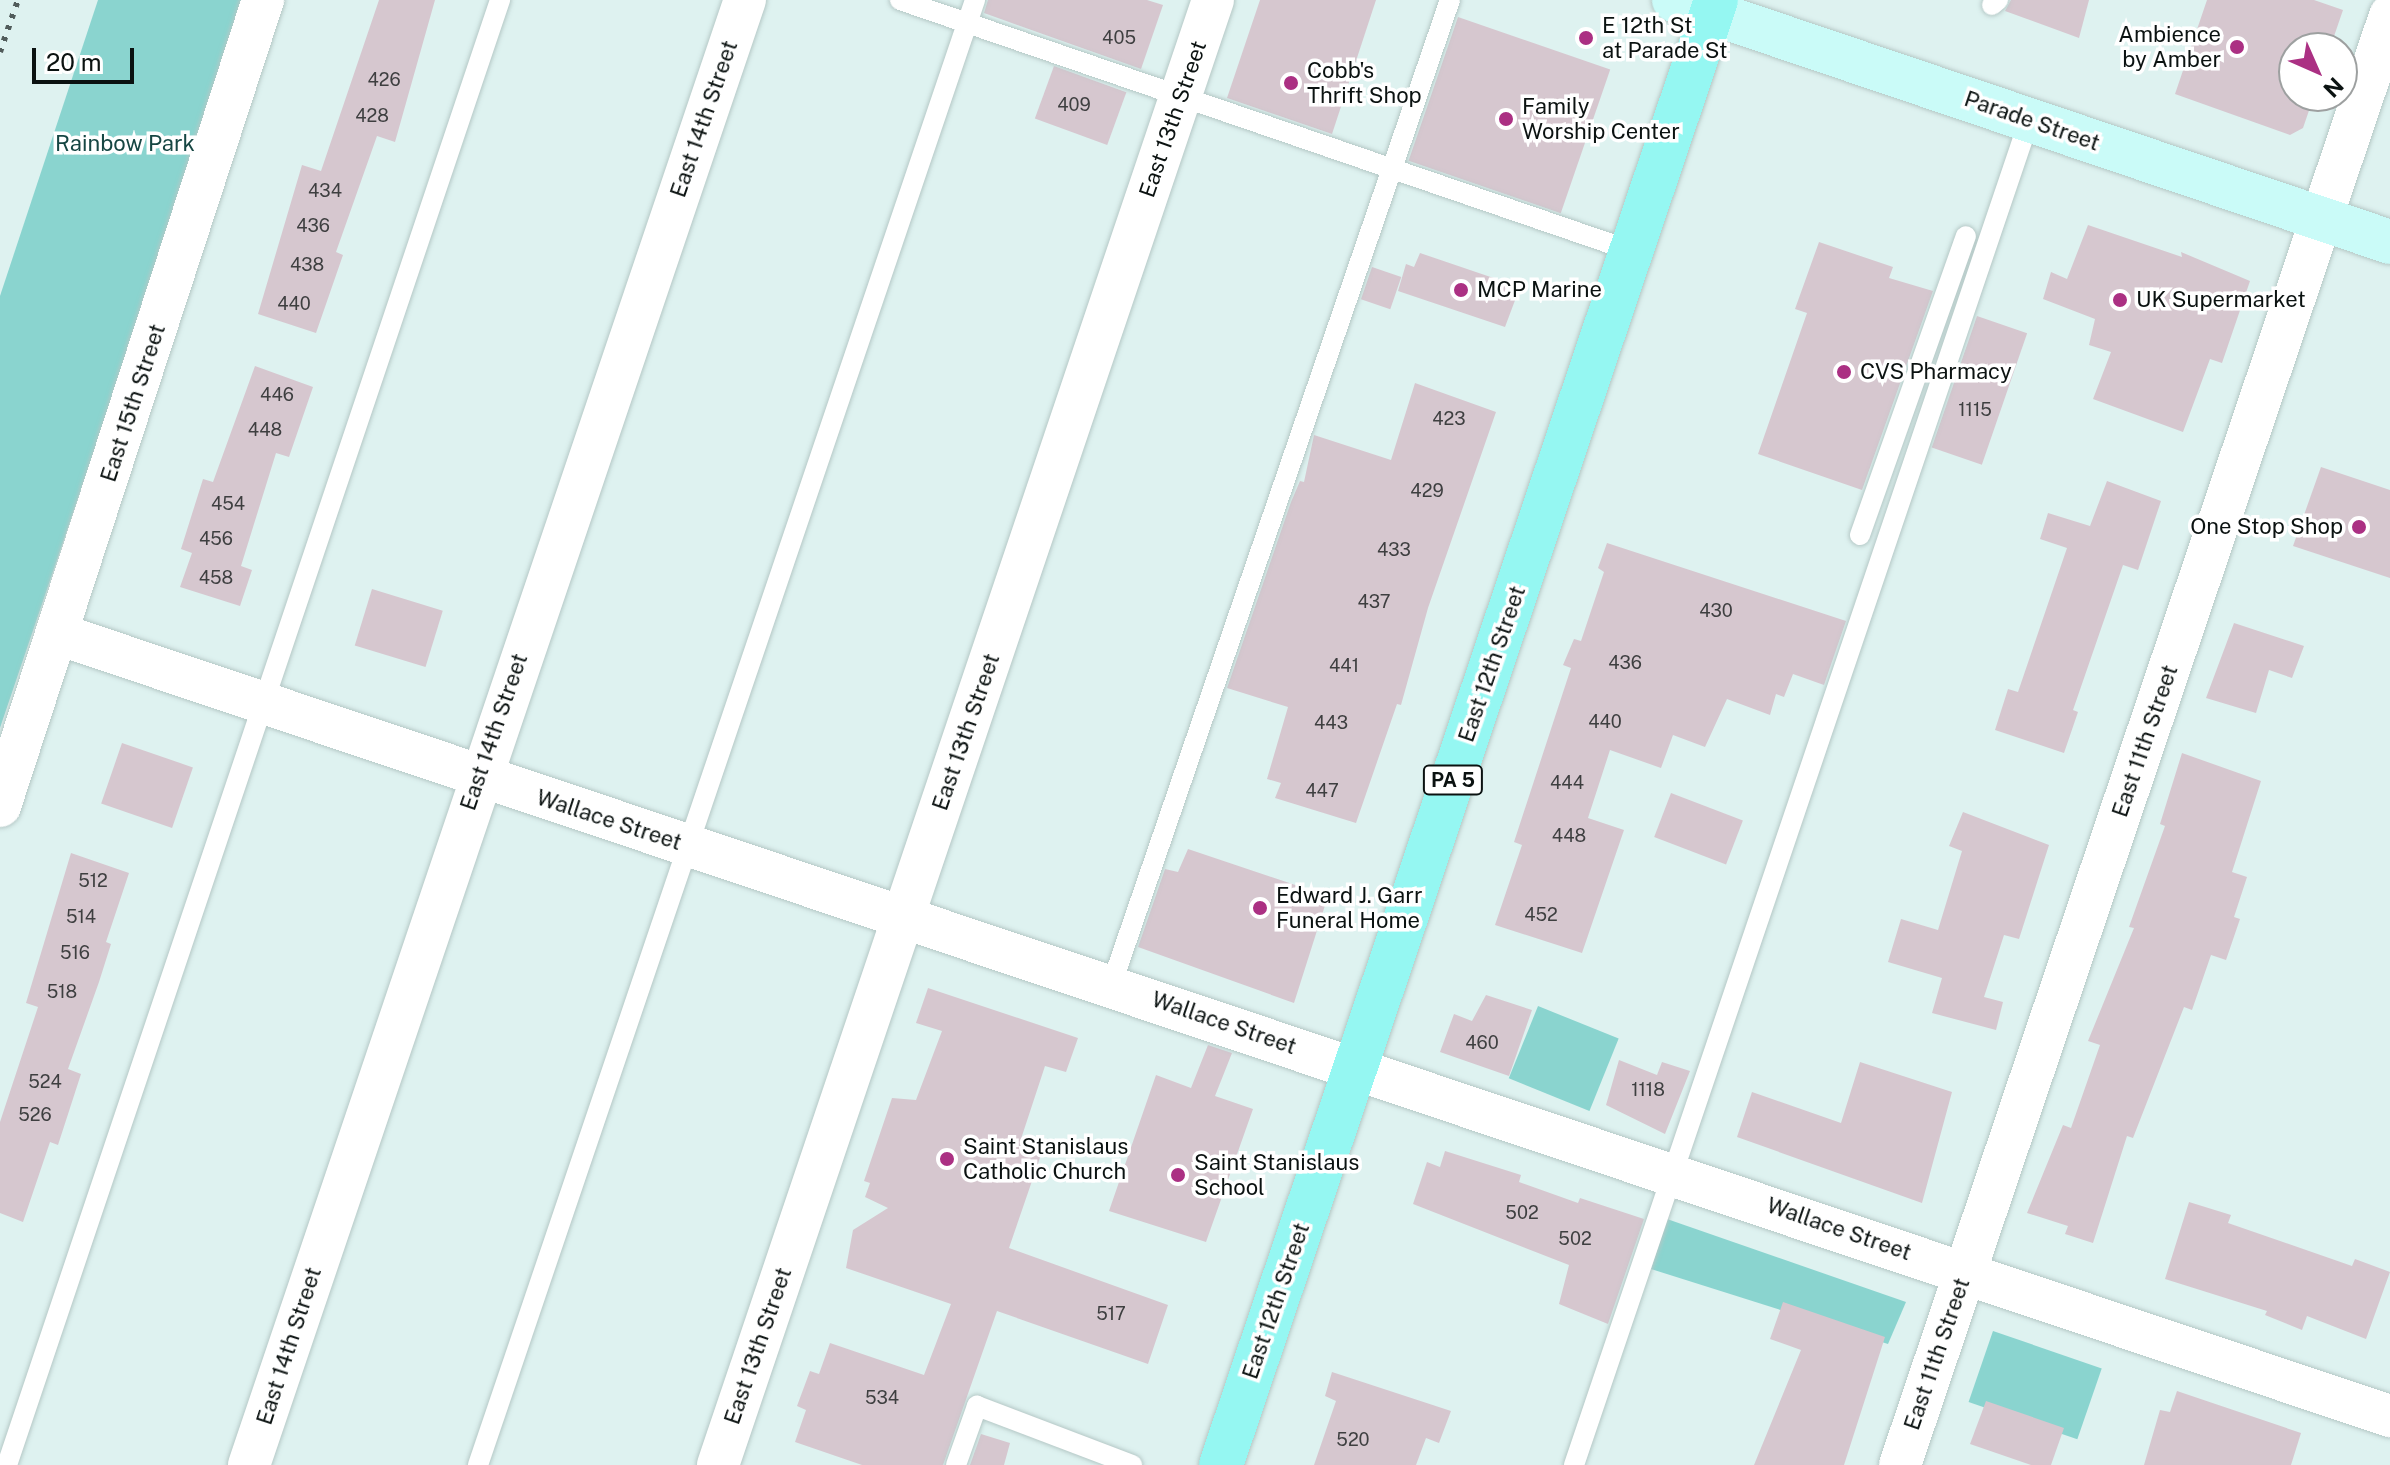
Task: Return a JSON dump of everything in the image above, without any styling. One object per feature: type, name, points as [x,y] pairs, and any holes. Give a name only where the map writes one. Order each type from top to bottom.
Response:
[{"type":"main road","name":"Parade Street","points":[[1701,4],[2390,242]]},
{"type":"main road","name":"East 12th Street","points":[[1221,1465],[1632,251],[1701,4]]},
{"type":"street","name":"East 15th Street","points":[[0,806],[263,0]]},
{"type":"street","name":"East 14th Street","points":[[249,1465],[479,777],[745,0]]},
{"type":"street","name":"East 13th Street","points":[[718,1465],[1213,0]]},
{"type":"street","name":"East 11th Street","points":[[1900,1465],[2390,16]]},
{"type":"street","name":"Wallace Street","points":[[58,634],[2390,1416]]},
{"type":"lane","points":[[7,1465],[500,0]]},
{"type":"lane","points":[[900,0],[1632,251]]},
{"type":"lane","points":[[478,1465],[975,0]]},
{"type":"lane","points":[[1111,986],[1450,0]]},
{"type":"lane","points":[[1574,1465],[2030,118]]},
{"type":"lane","points":[[1860,535],[1966,236]]},
{"type":"lane","points":[[956,1465],[977,1406],[1132,1465]]},
{"type":"green space","name":"Rainbow Park","points":[[98,0],[247,0],[0,728],[0,296]]},
{"type":"green space","points":[[1538,1006],[1619,1039],[1589,1111],[1509,1078]]},
{"type":"green space","points":[[1667,1219],[1906,1302],[1888,1344],[1651,1269]]},
{"type":"green space","points":[[1993,1331],[2102,1368],[2077,1439],[1969,1402]]},
{"type":"building","points":[[379,0],[435,0],[395,142],[377,136],[336,252],[343,255],[316,333],[258,314],[302,165],[321,171]]},
{"type":"building","points":[[988,0],[1147,0],[1163,5],[1141,69],[984,13]]},
{"type":"building","name":"Cobb's Thrift Shop","points":[[1260,0],[1376,0],[1332,134],[1227,98]]},
{"type":"building","points":[[2011,0],[2089,0],[2079,38],[2005,11]]},
{"type":"building","points":[[2207,0],[2314,0],[2343,10],[2335,32],[2278,32],[2278,112],[2308,112],[2303,128],[2290,135],[2175,94]]},
{"type":"building","points":[[1458,17],[1610,69],[1561,213],[1409,161]]},
{"type":"building","points":[[1054,66],[1126,92],[1107,145],[1035,119]]},
{"type":"building","points":[[2088,225],[2182,257],[2181,252],[2250,281],[2222,363],[2210,359],[2183,432],[2093,399],[2111,352],[2089,345],[2095,319],[2043,299],[2051,272],[2067,279]]},
{"type":"building","points":[[1819,242],[1893,267],[1889,278],[1933,291],[1862,490],[1758,454],[1807,313],[1795,309]]},
{"type":"building","points":[[1420,253],[1520,287],[1505,327],[1398,291],[1406,264],[1414,267]]},
{"type":"building","points":[[1372,267],[1401,277],[1390,309],[1361,299]]},
{"type":"building","points":[[1977,316],[2027,333],[1982,465],[1932,447]]},
{"type":"building","points":[[255,366],[313,387],[289,457],[276,453],[241,566],[252,570],[240,606],[180,587],[192,553],[181,549],[203,479],[213,482]]},
{"type":"building","points":[[1415,383],[1496,412],[1428,608],[1401,705],[1397,704],[1356,823],[1275,798],[1281,783],[1267,779],[1288,707],[1227,688],[1291,502],[1300,481],[1304,482],[1314,435],[1391,460]]},
{"type":"building","points":[[2321,467],[2390,490],[2390,578],[2293,546]]},
{"type":"building","points":[[2107,481],[2161,501],[2138,570],[2123,565],[2073,710],[2078,712],[2064,753],[1995,730],[2008,689],[2018,692],[2067,548],[2040,539],[2048,513],[2090,526]]},
{"type":"building","points":[[1607,543],[1846,621],[1824,685],[1793,674],[1784,697],[1776,694],[1770,715],[1727,699],[1705,747],[1673,735],[1661,768],[1610,750],[1588,818],[1624,830],[1582,953],[1495,925],[1522,845],[1514,842],[1571,668],[1563,665],[1574,639],[1581,641],[1604,572],[1598,568]]},
{"type":"building","points":[[372,589],[443,611],[426,667],[355,645]]},
{"type":"building","points":[[2234,623],[2304,646],[2292,678],[2269,670],[2256,713],[2206,698]]},
{"type":"building","points":[[122,743],[193,767],[172,828],[101,804]]},
{"type":"building","points":[[2182,753],[2261,781],[2232,872],[2247,877],[2234,917],[2240,919],[2226,960],[2211,955],[2192,1010],[2184,1007],[2133,1138],[2127,1136],[2093,1243],[2065,1234],[2068,1226],[2027,1213],[2063,1125],[2071,1128],[2100,1045],[2088,1041],[2134,928],[2129,927],[2165,826],[2160,824]]},
{"type":"building","points":[[1671,793],[1743,821],[1726,864],[1654,837]]},
{"type":"building","points":[[1963,812],[2049,845],[2019,939],[2004,935],[1984,997],[2003,1002],[1996,1030],[1932,1013],[1942,978],[1888,962],[1901,919],[1938,930],[1962,851],[1949,846]]},
{"type":"building","points":[[1188,849],[1328,896],[1294,1003],[1138,947],[1165,869],[1178,872]]},
{"type":"building","points":[[71,853],[129,873],[106,942],[111,944],[68,1069],[81,1074],[58,1145],[50,1142],[23,1222],[0,1213],[0,1122],[38,1007],[26,1003]]},
{"type":"building","points":[[928,988],[1078,1038],[1066,1072],[1045,1066],[1020,1142],[1043,1149],[1009,1248],[1168,1305],[1148,1364],[997,1311],[943,1465],[862,1465],[795,1442],[806,1410],[797,1406],[810,1371],[819,1374],[830,1343],[924,1375],[951,1304],[846,1268],[853,1230],[888,1208],[865,1197],[870,1183],[864,1181],[892,1098],[916,1100],[942,1031],[916,1023]]},
{"type":"building","points":[[1486,995],[1532,1010],[1509,1076],[1440,1052],[1454,1014],[1472,1021]]},
{"type":"building","points":[[1208,1045],[1232,1053],[1215,1096],[1253,1109],[1206,1242],[1109,1211],[1156,1075],[1191,1088]]},
{"type":"building","points":[[1619,1060],[1657,1075],[1662,1062],[1690,1071],[1665,1134],[1606,1105]]},
{"type":"building","points":[[1860,1062],[1952,1092],[1922,1203],[1737,1137],[1752,1092],[1841,1123]]},
{"type":"building","points":[[1445,1151],[1521,1175],[1519,1182],[1578,1203],[1580,1198],[1644,1219],[1608,1324],[1559,1304],[1569,1265],[1413,1204],[1427,1162],[1440,1167]]},
{"type":"building","points":[[2189,1202],[2231,1215],[2228,1223],[2352,1266],[2355,1259],[2390,1272],[2366,1339],[2307,1316],[2302,1330],[2265,1315],[2267,1311],[2165,1279]]},
{"type":"building","points":[[1783,1302],[1885,1337],[1844,1465],[1754,1465],[1801,1350],[1770,1339]]},
{"type":"building","points":[[1332,1372],[1451,1411],[1439,1443],[1426,1438],[1416,1465],[1314,1465],[1336,1401],[1325,1396]]},
{"type":"building","points":[[2177,1391],[2301,1433],[2291,1465],[2144,1465],[2160,1410],[2170,1412]]},
{"type":"building","points":[[1986,1401],[2064,1428],[2051,1465],[2031,1465],[1970,1444]]},
{"type":"building","points":[[981,1434],[1010,1443],[1004,1465],[970,1465]]},
{"type":"railway","points":[[0,52],[18,0]]},
{"type":"place","name":"E 12th St at Parade St","points":[[1586,38]]},
{"type":"place","name":"Ambience by Amber","points":[[2237,47]]},
{"type":"place","name":"Cobb's Thrift Shop","points":[[1291,83]]},
{"type":"place","name":"Family Worship Center","points":[[1506,119]]},
{"type":"place","name":"MCP Marine","points":[[1461,290]]},
{"type":"place","name":"UK Supermarket","points":[[2120,300]]},
{"type":"place","name":"CVS Pharmacy","points":[[1844,372]]},
{"type":"place","name":"One Stop Shop","points":[[2359,527]]},
{"type":"place","name":"Edward J. Garr Funeral Home","points":[[1260,908]]},
{"type":"place","name":"Saint Stanislaus Catholic Church","points":[[947,1159]]},
{"type":"place","name":"Saint Stanislaus School","points":[[1178,1175]]}]
